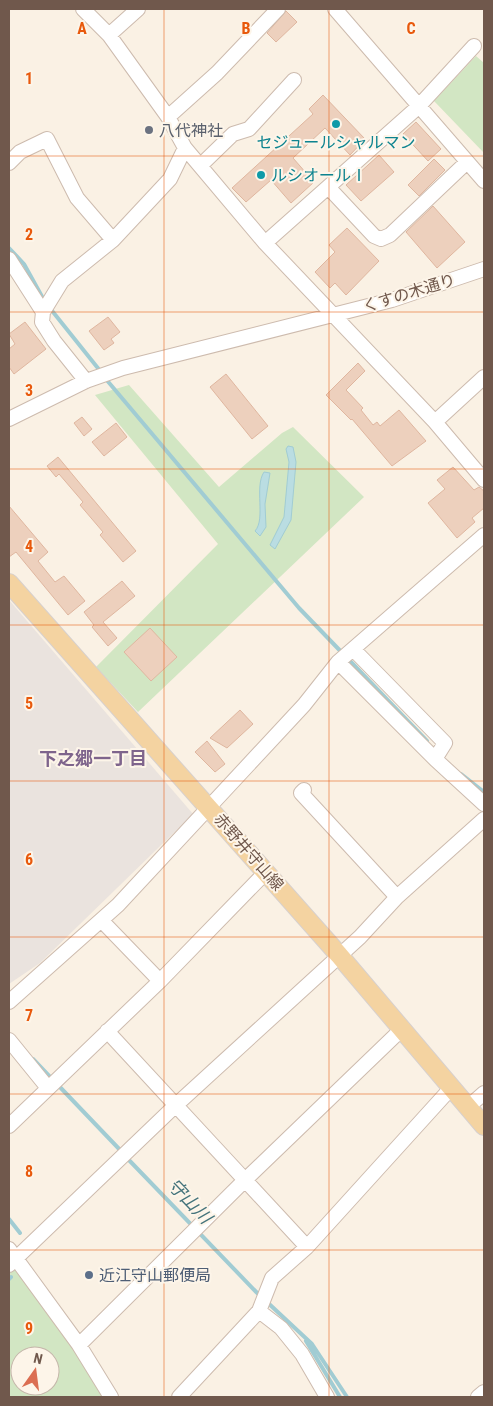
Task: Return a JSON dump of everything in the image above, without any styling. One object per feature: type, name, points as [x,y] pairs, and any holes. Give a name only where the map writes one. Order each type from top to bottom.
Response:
[{"type":"main road","name":"赤野井守山線","points":[[9,583],[403,1028],[484,1126]]},
{"type":"street","points":[[83,9],[109,35],[168,117],[185,148],[265,244],[435,422],[484,480]]},
{"type":"street","points":[[109,35],[138,9]]},
{"type":"street","points":[[168,117],[217,73],[278,9]]},
{"type":"street","points":[[335,9],[484,181]]},
{"type":"street","points":[[265,244],[418,107],[474,46]]},
{"type":"street","points":[[201,165],[233,134],[249,128],[294,80]]},
{"type":"street","points":[[9,163],[20,152],[47,139],[77,198],[113,240]]},
{"type":"street","points":[[86,381],[54,341],[42,322],[46,307],[62,282],[113,240],[170,179],[185,148]]},
{"type":"street","points":[[328,187],[374,236],[381,238],[390,235],[467,162]]},
{"type":"street","points":[[9,259],[46,307]]},
{"type":"street","name":"くすの木通り","points":[[9,419],[86,381],[200,347],[392,300],[484,269]]},
{"type":"street","points":[[435,422],[484,377]]},
{"type":"street","points":[[9,1002],[118,906],[208,806],[304,705],[338,662],[484,535]]},
{"type":"street","points":[[354,650],[445,743],[435,759]]},
{"type":"street","points":[[338,662],[435,759],[484,804]]},
{"type":"street","points":[[394,717],[406,704]]},
{"type":"street","points":[[304,790],[301,793],[397,896]]},
{"type":"street","points":[[111,1397],[79,1345],[11,1258],[360,937],[397,896],[484,820]]},
{"type":"street","points":[[9,1126],[160,981],[266,872]]},
{"type":"street","points":[[101,920],[160,981]]},
{"type":"street","points":[[79,1345],[244,1181],[403,1028]]},
{"type":"street","points":[[107,1031],[306,1247]]},
{"type":"street","points":[[9,1040],[48,1088]]},
{"type":"street","points":[[179,1397],[259,1311],[272,1278],[306,1247],[452,1088]]},
{"type":"street","points":[[468,1106],[484,1093]]},
{"type":"street","points":[[259,1311],[281,1328],[302,1354],[327,1397]]},
{"type":"street","points":[[478,1397],[484,1392]]},
{"type":"shaded area","points":[[9,600],[193,814],[40,963],[9,984]]},
{"type":"green space","points":[[476,56],[484,63],[484,153],[434,101]]},
{"type":"green space","points":[[129,385],[219,487],[282,433],[293,427],[364,497],[138,712],[96,667],[218,544],[95,395]]},
{"type":"green space","points":[[16,1260],[111,1397],[9,1397],[9,1265]]},
{"type":"water","points":[[288,446],[293,447],[296,462],[291,520],[275,549],[270,545],[284,517],[289,462],[286,449]]},
{"type":"water","points":[[264,472],[270,473],[265,504],[266,527],[260,536],[255,531],[260,519],[260,486]]},
{"type":"building","points":[[286,11],[297,22],[276,42],[267,33]]},
{"type":"building","points":[[323,95],[365,139],[350,155],[325,128],[293,158],[314,182],[291,203],[271,180],[246,202],[232,188],[313,114],[309,109]]},
{"type":"building","points":[[416,122],[441,149],[428,161],[403,134]]},
{"type":"building","points":[[379,155],[394,172],[361,201],[346,185]]},
{"type":"building","points":[[434,159],[445,170],[419,196],[408,185]]},
{"type":"building","points":[[433,206],[465,242],[437,268],[406,232]]},
{"type":"building","points":[[347,228],[379,261],[346,295],[335,283],[330,288],[315,272],[335,252],[329,245]]},
{"type":"building","points":[[108,317],[120,332],[111,339],[114,343],[104,350],[89,331]]},
{"type":"building","points":[[25,322],[46,349],[14,374],[9,367],[9,349],[15,344],[9,334]]},
{"type":"building","points":[[358,363],[365,371],[346,390],[363,408],[361,410],[373,425],[377,422],[380,426],[399,410],[426,441],[392,466],[352,419],[326,395]]},
{"type":"building","points":[[226,374],[268,426],[252,439],[210,387]]},
{"type":"building","points":[[82,417],[92,429],[84,436],[74,423]]},
{"type":"building","points":[[116,423],[127,437],[104,456],[92,442]]},
{"type":"building","points":[[58,457],[136,551],[123,562],[100,535],[103,532],[80,505],[83,502],[59,474],[56,477],[47,466]]},
{"type":"building","points":[[453,467],[474,490],[479,487],[484,491],[484,508],[472,518],[475,522],[457,538],[428,503],[445,489],[437,480]]},
{"type":"building","points":[[9,506],[48,552],[38,561],[55,582],[64,576],[85,601],[68,615],[16,552],[9,557]]},
{"type":"building","points":[[122,581],[135,596],[103,622],[117,638],[108,646],[92,627],[94,625],[84,612]]},
{"type":"building","points":[[150,628],[177,657],[151,681],[124,652]]},
{"type":"building","points":[[240,710],[253,724],[227,748],[210,738]]},
{"type":"building","points":[[207,741],[225,764],[215,772],[195,752]]},
{"type":"waterway","points":[[9,248],[24,264],[45,302]]},
{"type":"waterway","points":[[49,307],[101,372]]},
{"type":"waterway","points":[[105,378],[299,608],[427,741]]},
{"type":"waterway","points":[[461,774],[484,792]]},
{"type":"waterway","name":"守山川","points":[[33,1059],[52,1079]]},
{"type":"waterway","name":"守山川","points":[[57,1084],[122,1152]]},
{"type":"waterway","name":"守山川","points":[[126,1157],[262,1298]]},
{"type":"waterway","name":"守山川","points":[[9,1219],[20,1233]]},
{"type":"waterway","name":"守山川","points":[[267,1302],[312,1344],[347,1397]]},
{"type":"waterway","name":"守山川","points":[[306,1341],[340,1397]]},
{"type":"place","name":"セジュールシャルマン","points":[[336,124]]},
{"type":"place","name":"八代神社","points":[[149,130]]},
{"type":"place","name":"ルシオールⅠ","points":[[261,175]]},
{"type":"place","name":"近江守山郵便局","points":[[89,1275]]},
{"type":"district","name":"下之郷一丁目","points":[[93,758]]}]
